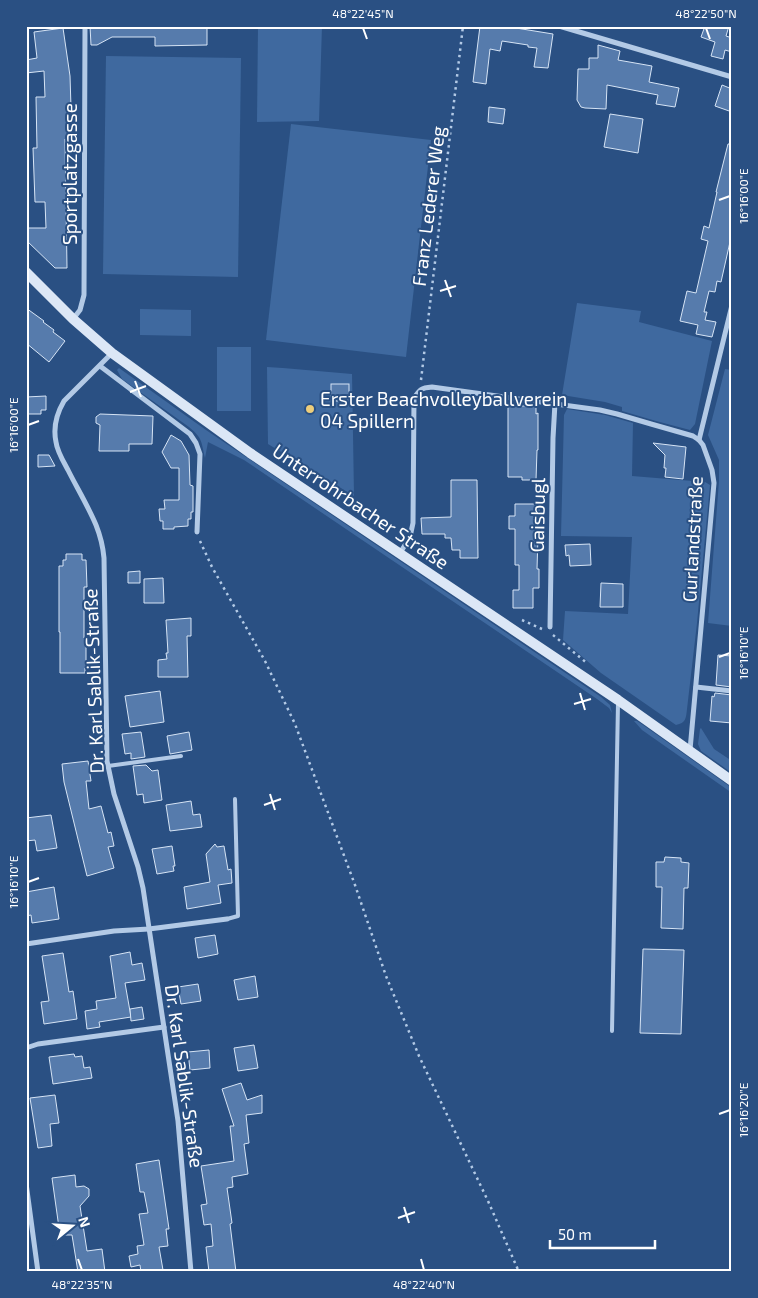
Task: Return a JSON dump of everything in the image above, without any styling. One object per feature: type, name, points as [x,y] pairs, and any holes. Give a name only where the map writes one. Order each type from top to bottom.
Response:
[{"type":"main road","name":"Unterrohrbacher Straße","points":[[26,272],[73,319],[112,353],[250,453],[618,700],[732,781]]},
{"type":"street","name":"Sportplatzgasse","points":[[73,319],[80,310],[84,295],[85,26]]},
{"type":"street","points":[[559,26],[732,77]]},
{"type":"street","points":[[400,553],[410,536],[413,523],[414,398],[420,390],[425,387],[432,387],[579,406],[617,414],[683,433],[699,440],[732,305]]},
{"type":"street","name":"Dr. Karl Sablik-Straße","points":[[112,353],[64,401],[57,419],[55,435],[56,444],[62,458],[96,524],[103,552],[105,570],[108,766],[117,802],[140,874],[149,929],[180,1140],[190,1272]]},
{"type":"street","points":[[100,366],[190,434],[196,443],[200,454],[197,532]]},
{"type":"street","name":"Gaisbugl","points":[[550,628],[553,438],[556,403]]},
{"type":"street","name":"Gurlandstraße","points":[[690,751],[714,483],[708,458],[699,440]]},
{"type":"street","points":[[696,687],[732,691]]},
{"type":"street","points":[[26,944],[114,931],[149,929],[227,919]]},
{"type":"street","points":[[26,1048],[38,1044],[164,1027]]},
{"type":"street","points":[[26,1183],[38,1272]]},
{"type":"lane","points":[[612,1031],[618,700]]},
{"type":"lane","points":[[108,766],[181,756]]},
{"type":"lane","points":[[227,919],[238,916],[235,799]]},
{"type":"path","name":"Franz Lederer Weg","points":[[420,390],[463,26]]},
{"type":"path","points":[[197,532],[202,549],[265,661],[296,724],[390,985],[419,1056],[488,1201],[519,1272]]},
{"type":"shaded area","points":[[258,26],[322,26],[319,121],[257,122]]},
{"type":"shaded area","points":[[106,56],[241,58],[238,277],[103,274]]},
{"type":"shaded area","points":[[291,124],[431,140],[406,357],[266,340]]},
{"type":"shaded area","points":[[577,303],[641,311],[639,322],[712,341],[695,424],[690,430],[622,411],[622,407],[605,402],[562,395]]},
{"type":"shaded area","points":[[140,309],[191,310],[191,336],[140,335]]},
{"type":"shaded area","points":[[217,347],[251,347],[251,411],[217,411]]},
{"type":"shaded area","name":"Erster Beachvolleyballverein 04 Spillern","points":[[267,367],[352,374],[354,496],[268,444]]},
{"type":"shaded area","points":[[119,368],[206,430],[601,697],[610,705],[612,713],[609,708],[597,699],[244,460],[208,442],[205,458],[201,441],[197,435],[189,427],[122,379],[117,370]]},
{"type":"shaded area","points":[[725,369],[732,370],[732,626],[708,623],[719,460],[708,435]]},
{"type":"shaded area","points":[[567,409],[605,415],[633,423],[632,476],[705,482],[710,485],[687,712],[682,723],[676,725],[601,673],[563,640],[565,611],[628,614],[632,537],[561,536],[564,415]]},
{"type":"shaded area","points":[[634,721],[643,725],[732,788],[732,793],[642,730]]},
{"type":"shaded area","points":[[701,728],[714,749],[732,761],[732,773],[701,751],[698,744]]},
{"type":"building","points":[[90,26],[207,26],[207,45],[155,46],[155,37],[112,37],[97,45],[91,45]]},
{"type":"building","points":[[480,26],[517,26],[516,28],[553,34],[548,68],[534,67],[537,48],[502,41],[500,51],[490,49],[486,84],[473,82]]},
{"type":"building","points":[[705,26],[729,26],[726,36],[732,38],[732,52],[725,50],[723,59],[711,56],[715,42],[701,37]]},
{"type":"building","points":[[63,28],[70,76],[72,139],[65,139],[67,268],[55,268],[26,240],[26,228],[46,228],[45,202],[35,202],[33,148],[37,148],[36,97],[45,97],[44,71],[26,73],[26,60],[37,58],[34,32]]},
{"type":"building","points":[[598,45],[620,51],[618,60],[652,66],[649,82],[679,88],[675,107],[656,104],[658,95],[607,85],[606,109],[581,107],[577,100],[578,69],[589,69],[589,58],[598,58]]},
{"type":"building","points":[[722,85],[732,89],[732,112],[715,106]]},
{"type":"building","points":[[489,107],[505,109],[503,124],[488,122]]},
{"type":"building","points":[[610,114],[643,119],[638,153],[604,147]]},
{"type":"building","points":[[728,144],[732,144],[732,233],[721,282],[717,281],[715,292],[709,291],[704,312],[707,312],[705,320],[716,322],[712,337],[696,334],[698,325],[680,321],[687,291],[696,293],[708,241],[701,239],[704,226],[709,228]]},
{"type":"building","points":[[26,308],[44,321],[54,330],[53,332],[65,341],[49,362],[26,343]]},
{"type":"building","points":[[331,384],[349,384],[349,401],[331,401]]},
{"type":"building","points":[[46,396],[46,410],[41,410],[41,414],[26,414],[26,397]]},
{"type":"building","points":[[508,406],[536,406],[536,414],[538,413],[538,450],[536,480],[508,477]]},
{"type":"building","points":[[100,414],[153,416],[152,444],[129,444],[129,451],[99,451],[100,425],[96,423],[96,417]]},
{"type":"building","points":[[171,435],[181,441],[189,455],[190,485],[193,486],[193,512],[191,512],[191,519],[188,519],[188,526],[163,529],[163,521],[160,521],[159,509],[165,509],[164,500],[179,500],[179,468],[171,468],[162,452]]},
{"type":"building","points":[[653,443],[686,447],[683,479],[665,477],[665,455]]},
{"type":"building","points":[[38,455],[49,455],[55,466],[38,467]]},
{"type":"building","points":[[451,480],[477,480],[478,558],[460,558],[460,550],[452,550],[451,538],[445,538],[445,534],[422,534],[421,518],[451,517]]},
{"type":"building","points":[[515,504],[539,504],[537,569],[539,569],[539,588],[533,588],[533,608],[513,608],[513,590],[519,590],[519,565],[515,565],[515,529],[509,529],[509,516],[515,516]]},
{"type":"building","points":[[590,544],[591,565],[570,566],[569,555],[566,556],[565,545]]},
{"type":"building","points":[[66,554],[82,554],[82,560],[86,560],[87,587],[84,587],[85,673],[60,673],[59,566],[63,566]]},
{"type":"building","points":[[140,571],[140,583],[128,583],[128,572]]},
{"type":"building","points":[[163,578],[164,603],[144,603],[144,579]]},
{"type":"building","points":[[601,583],[623,584],[623,607],[600,607]]},
{"type":"building","points":[[191,618],[191,636],[187,636],[188,677],[158,677],[158,660],[167,659],[166,653],[168,653],[166,620]]},
{"type":"building","points":[[718,655],[732,656],[732,687],[716,685]]},
{"type":"building","points":[[160,691],[164,722],[130,727],[125,696]]},
{"type":"building","points":[[715,693],[732,695],[732,723],[710,721],[712,696],[714,697]]},
{"type":"building","points":[[141,732],[145,757],[131,759],[131,753],[125,754],[122,734]]},
{"type":"building","points":[[189,732],[192,750],[170,754],[167,736]]},
{"type":"building","points":[[88,761],[91,781],[86,781],[89,809],[101,806],[108,833],[111,832],[114,846],[108,847],[114,868],[87,876],[64,782],[62,764]]},
{"type":"building","points":[[146,765],[152,771],[158,770],[162,800],[144,803],[143,794],[137,795],[133,766]]},
{"type":"building","points":[[191,801],[193,815],[200,814],[202,827],[170,831],[166,805]]},
{"type":"building","points":[[51,815],[57,848],[37,851],[35,840],[26,841],[26,818]]},
{"type":"building","points":[[215,844],[217,847],[224,846],[228,870],[231,869],[232,883],[218,885],[221,903],[187,909],[184,887],[210,882],[206,854]]},
{"type":"building","points":[[172,846],[174,871],[157,874],[152,849]]},
{"type":"building","points":[[665,857],[681,858],[681,862],[689,863],[688,888],[684,888],[683,929],[661,928],[662,887],[656,887],[656,862],[664,862]]},
{"type":"building","points":[[54,887],[59,919],[32,923],[31,915],[26,916],[26,892]]},
{"type":"building","points":[[215,935],[218,954],[198,958],[195,938]]},
{"type":"building","points":[[643,949],[684,950],[681,1034],[640,1033]]},
{"type":"building","points":[[130,952],[132,965],[142,963],[145,980],[125,983],[131,1017],[99,1022],[100,1027],[87,1029],[85,1011],[97,1009],[96,1001],[116,998],[110,956]]},
{"type":"building","points":[[63,953],[69,992],[73,991],[77,1019],[44,1024],[41,1002],[49,1001],[42,956]]},
{"type":"building","points":[[255,976],[258,997],[238,1000],[234,980]]},
{"type":"building","points":[[198,984],[201,1001],[181,1004],[178,987]]},
{"type":"building","points":[[142,1007],[144,1019],[131,1021],[130,1009]]},
{"type":"building","points":[[254,1045],[258,1068],[238,1071],[234,1048]]},
{"type":"building","points":[[209,1050],[210,1068],[190,1070],[188,1052]]},
{"type":"building","points":[[74,1054],[75,1057],[82,1056],[84,1068],[90,1067],[92,1078],[53,1084],[49,1057]]},
{"type":"building","points":[[241,1083],[247,1100],[262,1095],[262,1113],[246,1115],[249,1143],[244,1144],[248,1174],[232,1177],[233,1187],[227,1188],[236,1272],[209,1272],[206,1247],[213,1246],[211,1224],[204,1225],[201,1205],[207,1204],[201,1166],[234,1161],[230,1126],[234,1126],[222,1089]]},
{"type":"building","points":[[55,1095],[59,1123],[50,1124],[52,1146],[38,1148],[30,1098]]},
{"type":"building","points":[[159,1160],[169,1229],[166,1229],[168,1246],[159,1247],[163,1270],[141,1272],[140,1265],[131,1267],[129,1256],[138,1254],[137,1246],[144,1245],[139,1214],[148,1213],[144,1192],[140,1192],[136,1164]]},
{"type":"building","points":[[75,1175],[76,1187],[84,1186],[89,1189],[89,1196],[80,1206],[87,1251],[102,1249],[105,1272],[78,1272],[72,1235],[60,1235],[52,1178]]},
{"type":"place","name":"Erster Beachvolleyballverein 04 Spillern","points":[[310,409]]}]
